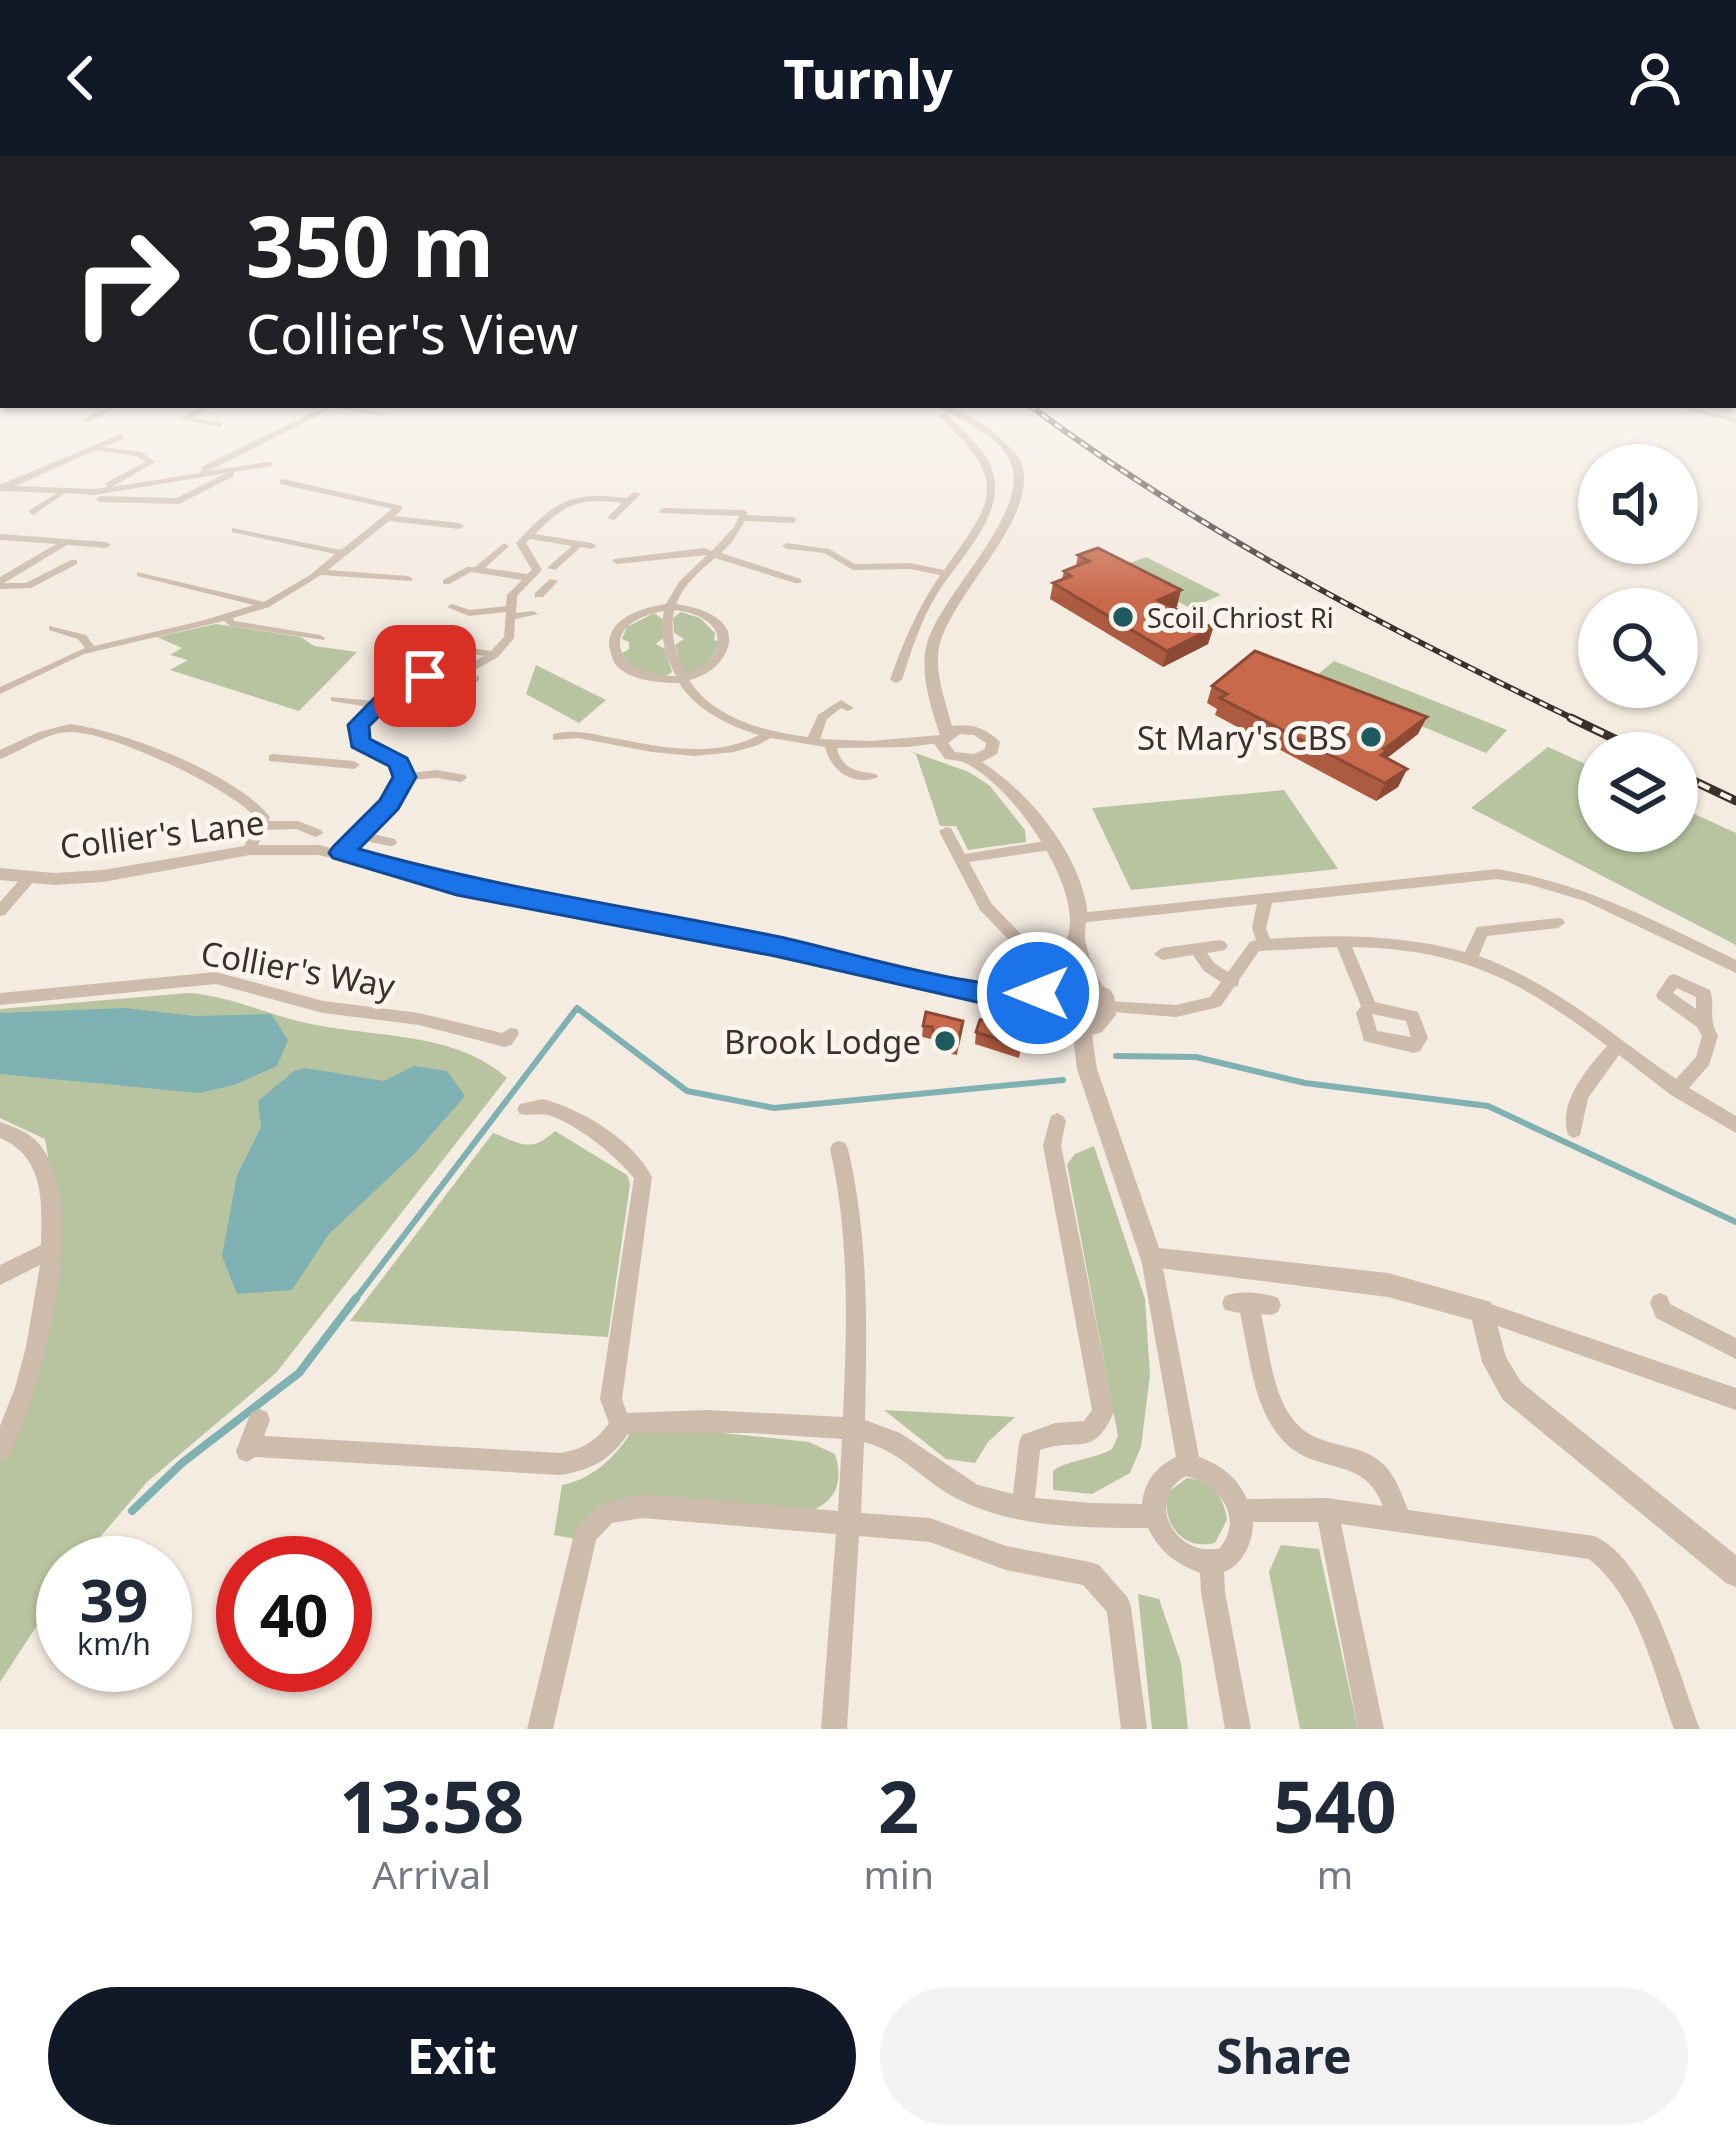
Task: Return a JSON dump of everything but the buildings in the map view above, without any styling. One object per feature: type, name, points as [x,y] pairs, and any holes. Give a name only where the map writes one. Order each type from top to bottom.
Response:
[{"type":"street","points":[[2,488],[84,452]]},
{"type":"street","points":[[109,485],[151,462],[126,452]]},
{"type":"street","points":[[204,475],[205,469],[237,452]]},
{"type":"street","points":[[896,680],[914,627],[982,522],[992,488],[982,452]]},
{"type":"street","points":[[1008,452],[1016,465],[1020,489],[1015,512],[939,625],[931,658],[943,741],[1003,783],[1052,845],[1093,985],[1107,1007]]},
{"type":"street","points":[[2,488],[62,494],[269,464]]},
{"type":"street","points":[[87,500],[178,501],[226,478],[231,471]]},
{"type":"street","points":[[0,691],[92,649],[265,605],[320,572],[399,508],[283,482]]},
{"type":"street","points":[[992,488],[1020,489]]},
{"type":"street","points":[[33,512],[62,494]]},
{"type":"street","points":[[359,742],[358,725],[410,680],[471,668],[494,655],[509,638],[512,595],[537,570],[521,547],[528,536],[578,495],[633,497],[611,518]]},
{"type":"street","points":[[663,511],[740,511],[744,518]]},
{"type":"street","points":[[387,518],[459,526]]},
{"type":"street","points":[[793,520],[744,518],[689,573],[669,607],[668,639],[688,694],[720,715],[771,733],[831,744],[943,741],[970,729]]},
{"type":"street","points":[[235,530],[342,553]]},
{"type":"street","points":[[446,582],[461,571],[477,570],[547,583],[585,545],[528,536]]},
{"type":"street","points":[[0,537],[106,545]]},
{"type":"street","points":[[0,584],[64,543]]},
{"type":"street","points":[[477,570],[504,546]]},
{"type":"street","points":[[787,546],[826,551],[853,567],[910,566],[946,574]]},
{"type":"street","points":[[617,560],[712,553],[798,581]]},
{"type":"street","points":[[0,600],[74,562]]},
{"type":"street","points":[[320,572],[408,580]]},
{"type":"street","points":[[140,574],[265,605]]},
{"type":"street","points":[[0,584],[20,589]]},
{"type":"street","points":[[452,607],[469,613],[533,614]]},
{"type":"street","points":[[669,607],[706,615],[725,636],[722,651],[710,665],[680,681],[641,675],[620,663],[614,653],[616,632],[623,623],[647,610],[669,607]]},
{"type":"street","points":[[227,617],[235,626],[320,638]]},
{"type":"street","points":[[53,628],[82,637],[92,649]]},
{"type":"street","points":[[417,641],[494,655]]},
{"type":"street","points":[[412,666],[436,644]]},
{"type":"street","points":[[455,700],[475,678]]},
{"type":"street","points":[[391,694],[455,700]]},
{"type":"street","points":[[335,699],[377,705]]},
{"type":"street","points":[[455,700],[463,713]]},
{"type":"street","points":[[939,700],[970,729],[990,738],[1003,783]]},
{"type":"street","points":[[813,741],[829,710],[841,703],[848,708]]},
{"type":"street","points":[[0,755],[65,729],[95,732],[227,786],[255,803],[263,817],[250,850]]},
{"type":"street","points":[[557,736],[570,733],[638,747],[701,752],[757,741],[771,733]]},
{"type":"street","points":[[332,760],[359,742]]},
{"type":"street","points":[[341,853],[390,804],[404,777],[399,763],[359,742]]},
{"type":"street","points":[[831,744],[839,766],[858,778],[872,777]]},
{"type":"street","points":[[969,760],[992,751]]},
{"type":"street","points":[[273,758],[354,764]]},
{"type":"street","points":[[404,777],[461,778]]},
{"type":"street","points":[[260,826],[298,825],[316,832]]},
{"type":"street","points":[[946,831],[985,906],[1032,955]]},
{"type":"street","points":[[360,835],[390,842]]},
{"type":"street","points":[[959,859],[1052,845]]},
{"type":"street","name":"Collier's Lane","points":[[0,874],[29,878],[127,874],[250,850],[341,853],[457,886],[1036,1001]]},
{"type":"street","points":[[1077,928],[1454,877],[1518,876],[1619,912],[1736,967]]},
{"type":"street","points":[[0,911],[29,878]]},
{"type":"street","points":[[1265,901],[1259,928],[1265,945]]},
{"type":"street","points":[[1470,958],[1482,931],[1558,923]]},
{"type":"street","points":[[1057,978],[1077,928]]},
{"type":"street","points":[[1107,1007],[1176,1011],[1215,1002],[1232,982],[1247,951],[1265,945],[1402,944],[1470,958],[1538,988],[1677,1090],[1736,1125]]},
{"type":"street","points":[[1344,945],[1369,1007]]},
{"type":"street","points":[[1162,954],[1220,946]]},
{"type":"street","points":[[1197,950],[1208,968],[1232,982]]},
{"type":"street","name":"Collier's Way","points":[[0,999],[215,978],[323,1007],[446,1023],[496,1038],[511,1034]]},
{"type":"street","points":[[1093,985],[1057,978],[1043,985],[1036,1001],[1039,1011],[1053,1025],[1082,1031],[1101,1023],[1107,1007]]},
{"type":"street","points":[[1677,1090],[1710,1048],[1703,1023]]},
{"type":"street","points":[[1082,1031],[1087,1069],[1151,1258],[1189,1465]]},
{"type":"street","points":[[1574,1130],[1574,1113],[1598,1066],[1616,1047]]},
{"type":"street","points":[[526,1109],[547,1107],[626,1155],[641,1172],[611,1399],[621,1425]]},
{"type":"street","points":[[1023,1506],[1030,1442],[1054,1434],[1090,1432],[1103,1412],[1052,1145],[1057,1121]]},
{"type":"street","points":[[0,1130],[16,1135],[39,1158],[51,1250],[49,1294],[28,1383],[0,1450]]},
{"type":"street","points":[[834,1729],[856,1431],[854,1249],[849,1186],[838,1149]]},
{"type":"street","points":[[0,1275],[51,1250]]},
{"type":"street","points":[[1151,1258],[1388,1285],[1482,1311],[1736,1399]]},
{"type":"street","points":[[1660,1303],[1663,1311],[1736,1349]]},
{"type":"street","points":[[1250,1304],[1277,1413],[1289,1432],[1302,1443],[1372,1465],[1386,1480],[1400,1520]]},
{"type":"street","points":[[1482,1311],[1495,1362],[1512,1391],[1736,1573]]},
{"type":"street","points":[[259,1420],[247,1450],[561,1463],[585,1461],[602,1451],[621,1425],[658,1418],[877,1433],[969,1492],[1091,1517],[1154,1516]]},
{"type":"street","points":[[1189,1465],[1212,1472],[1224,1482],[1241,1511],[1240,1540],[1234,1552],[1212,1564],[1184,1557],[1170,1546],[1154,1516],[1153,1499],[1162,1475],[1189,1465]]},
{"type":"street","points":[[540,1729],[586,1534],[606,1513],[642,1506],[930,1530],[983,1552],[1090,1574],[1119,1606],[1134,1729]]},
{"type":"street","points":[[1241,1511],[1327,1510],[1580,1544],[1607,1555],[1630,1586],[1687,1729]]},
{"type":"street","points":[[1327,1510],[1371,1729]]},
{"type":"street","points":[[1212,1564],[1238,1729]]},
{"type":"green space","points":[[1146,557],[1221,595],[1190,608],[1116,568]]},
{"type":"green space","points":[[681,612],[700,618],[720,642],[702,669],[683,675],[675,645],[684,639],[674,633],[673,618]]},
{"type":"green space","points":[[654,613],[665,621],[664,637],[656,644],[665,649],[672,672],[662,678],[630,667],[622,653],[629,649],[629,642],[622,639],[627,627]]},
{"type":"green space","points":[[216,624],[301,637],[314,646],[357,652],[299,711],[170,670],[188,660],[170,655],[182,648],[157,637]]},
{"type":"green space","points":[[1334,661],[1507,730],[1486,753],[1311,680]]},
{"type":"green space","points":[[536,665],[606,700],[579,723],[526,694]]},
{"type":"green space","points":[[1548,747],[1578,761],[1578,852],[1698,852],[1698,816],[1736,833],[1736,945],[1471,808]]},
{"type":"green space","points":[[910,751],[969,772],[990,786],[1025,830],[1026,842],[968,850],[956,826],[940,826],[916,754]]},
{"type":"green space","points":[[1284,790],[1338,869],[1131,890],[1092,808]]},
{"type":"green space","points":[[189,993],[306,1023],[438,1044],[486,1063],[507,1078],[276,1373],[147,1482],[101,1536],[36,1536],[36,1627],[0,1682],[0,1462],[27,1410],[61,1232],[45,1139],[0,1118],[0,1009]]},
{"type":"green space","points":[[555,1131],[627,1175],[630,1184],[608,1337],[350,1321],[493,1133],[532,1144]]},
{"type":"green space","points":[[1094,1146],[1145,1299],[1150,1375],[1141,1447],[1130,1473],[1092,1494],[1053,1490],[1053,1471],[1112,1449],[1118,1436],[1067,1164],[1075,1154]]},
{"type":"green space","points":[[884,1410],[1015,1417],[988,1442],[975,1463],[946,1459]]},
{"type":"green space","points":[[656,1426],[809,1442],[835,1454],[837,1486],[819,1507],[799,1514],[630,1497],[576,1539],[554,1535],[562,1485],[603,1465],[633,1429]]},
{"type":"green space","points":[[1187,1478],[1210,1486],[1223,1504],[1227,1520],[1215,1543],[1193,1543],[1171,1524],[1167,1493]]},
{"type":"green space","points":[[1281,1545],[1319,1549],[1358,1729],[1300,1729],[1269,1572]]},
{"type":"green space","points":[[1138,1594],[1159,1599],[1181,1663],[1188,1729],[1152,1729]]},
{"type":"water","points":[[125,1008],[194,1016],[271,1014],[288,1040],[277,1066],[234,1085],[199,1093],[0,1074],[0,1013]]},
{"type":"water","points":[[414,1066],[447,1071],[465,1096],[415,1153],[329,1234],[292,1290],[237,1294],[222,1256],[237,1175],[261,1127],[258,1101],[294,1071],[306,1068],[384,1081]]},
{"type":"waterway","points":[[354,1301],[577,1008],[687,1091],[774,1108],[1063,1080]]},
{"type":"waterway","points":[[1116,1056],[1196,1057],[1305,1083],[1488,1106],[1736,1222]]},
{"type":"waterway","points":[[132,1511],[182,1463],[299,1373],[356,1298]]},
{"type":"railway","points":[[1096,452],[1296,576],[1578,721]]},
{"type":"railway","points":[[1571,718],[1600,732]]},
{"type":"railway","points":[[1698,783],[1736,801]]},
{"type":"place","name":"Scoil Chriost Ri","points":[[1123,617]]},
{"type":"place","name":"St Mary's CBS","points":[[1371,737]]},
{"type":"place","name":"Brook Lodge","points":[[945,1041]]},
{"type":"route","points":[[425,676],[397,687],[358,725],[359,742],[399,763],[404,777],[390,804],[341,853],[457,886],[775,946],[977,991],[1036,1001],[1038,993]]}]
